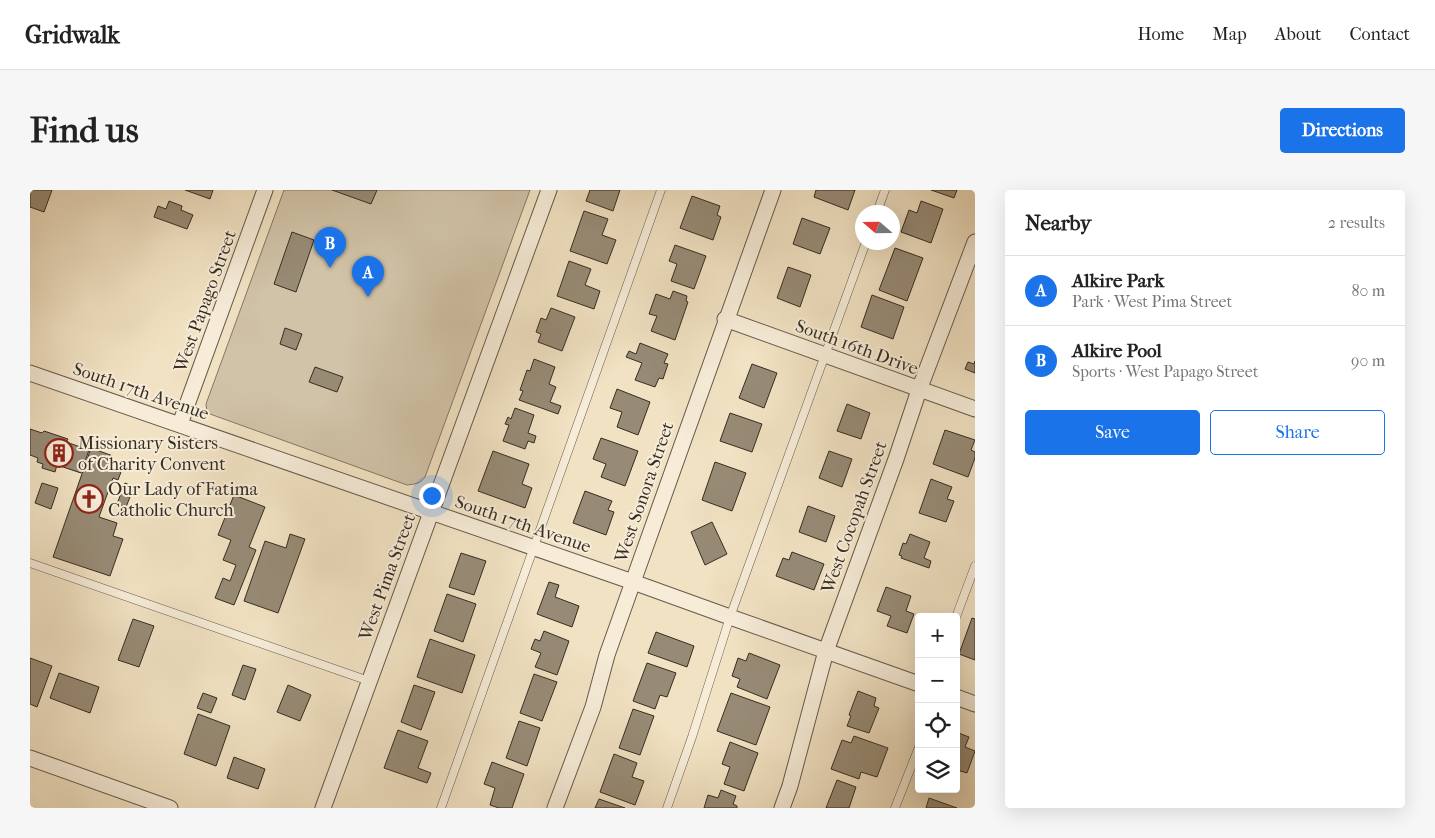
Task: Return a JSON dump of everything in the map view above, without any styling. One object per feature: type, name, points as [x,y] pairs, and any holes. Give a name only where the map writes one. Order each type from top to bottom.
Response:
[{"type":"street","name":"West Papago Street","points":[[180,424],[265,190]]},
{"type":"street","name":"West Pima Street","points":[[323,808],[548,190]]},
{"type":"street","name":"West Sonora Street","points":[[555,808],[593,708],[607,655],[773,190]]},
{"type":"street","name":"West Cocopah Street","points":[[782,808],[790,786],[826,651],[919,390],[975,242]]},
{"type":"street","name":"South 16th Drive","points":[[726,319],[975,409]]},
{"type":"street","name":"South 17th Avenue","points":[[30,372],[633,582],[915,683]]},
{"type":"street","points":[[960,698],[975,704]]},
{"type":"street","points":[[30,758],[170,808]]},
{"type":"lane","points":[[441,808],[661,190]]},
{"type":"lane","points":[[880,205],[885,190]]},
{"type":"lane","points":[[666,808],[692,737],[730,617],[863,250]]},
{"type":"lane","points":[[30,563],[369,681]]},
{"type":"lane","points":[[957,613],[975,566]]},
{"type":"lane","points":[[896,808],[919,748]]},
{"type":"shaded area","points":[[284,190],[530,190],[425,477],[415,484],[407,485],[207,412],[206,404]]},
{"type":"building","points":[[30,190],[52,190],[44,212],[30,207]]},
{"type":"building","points":[[185,190],[213,190],[210,199]]},
{"type":"building","points":[[332,190],[377,190],[371,204]]},
{"type":"building","points":[[590,190],[620,190],[613,211],[586,201]]},
{"type":"building","points":[[816,190],[855,190],[848,210],[814,197]]},
{"type":"building","points":[[931,190],[957,190],[954,198]]},
{"type":"building","points":[[692,196],[720,206],[717,215],[721,217],[713,240],[680,228]]},
{"type":"building","points":[[169,201],[182,206],[181,210],[193,215],[187,229],[154,217],[158,206],[166,209]]},
{"type":"building","points":[[921,201],[943,209],[931,243],[901,232],[909,210],[917,213]]},
{"type":"building","points":[[584,211],[608,219],[602,235],[616,240],[607,264],[570,251]]},
{"type":"building","points":[[802,218],[830,228],[820,254],[793,244]]},
{"type":"building","points":[[292,232],[314,240],[296,292],[274,284]]},
{"type":"building","points":[[675,245],[706,256],[694,289],[671,281],[677,264],[669,261]]},
{"type":"building","points":[[894,250],[900,250],[923,258],[907,301],[879,290]]},
{"type":"building","points":[[569,261],[591,269],[585,285],[600,291],[594,309],[557,296]]},
{"type":"building","points":[[788,267],[811,275],[800,307],[777,298]]},
{"type":"building","points":[[673,291],[687,296],[686,301],[688,302],[675,340],[651,331],[657,316],[649,314],[656,294],[670,299]]},
{"type":"building","points":[[872,295],[904,307],[893,339],[861,327]]},
{"type":"building","points":[[551,308],[575,317],[562,351],[538,342],[541,334],[536,332],[541,318],[546,320]]},
{"type":"building","points":[[285,328],[302,334],[296,350],[280,344]]},
{"type":"building","points":[[640,343],[668,354],[664,363],[668,364],[663,379],[659,378],[655,387],[635,380],[642,363],[626,357],[629,351],[636,354]]},
{"type":"building","points":[[534,359],[555,367],[549,384],[556,387],[550,402],[561,406],[558,414],[519,400],[523,391],[520,390],[527,370],[530,371]]},
{"type":"building","points":[[975,361],[975,373],[965,369],[968,362],[974,364]]},
{"type":"building","points":[[752,364],[777,373],[764,408],[739,398]]},
{"type":"building","points":[[315,367],[343,377],[337,392],[309,382]]},
{"type":"building","points":[[617,389],[650,402],[638,435],[617,427],[622,412],[610,408]]},
{"type":"building","points":[[847,404],[870,413],[861,439],[837,431]]},
{"type":"building","points":[[515,408],[534,415],[528,433],[536,436],[534,443],[528,441],[525,449],[503,441],[509,425],[505,424],[508,417],[511,419]]},
{"type":"building","points":[[730,413],[762,424],[752,452],[720,441]]},
{"type":"building","name":"Missionary Sisters of Charity Convent","points":[[30,429],[42,433],[44,431],[68,439],[66,442],[89,450],[81,473],[57,465],[55,472],[42,468],[43,464],[37,462],[38,458],[30,455]]},
{"type":"building","points":[[945,430],[975,440],[971,450],[975,452],[975,458],[968,477],[933,464]]},
{"type":"building","points":[[601,438],[638,451],[625,486],[601,477],[606,464],[593,459]]},
{"type":"building","name":"Our Lady of Fatima Catholic Church","points":[[91,448],[113,456],[112,460],[124,464],[118,480],[113,478],[99,517],[117,523],[113,536],[123,539],[110,576],[53,557]]},
{"type":"building","points":[[493,451],[529,464],[522,484],[532,488],[525,508],[478,491]]},
{"type":"building","points":[[829,451],[852,459],[842,487],[819,478]]},
{"type":"building","points":[[715,462],[746,473],[732,511],[702,500]]},
{"type":"building","points":[[931,479],[952,487],[947,499],[954,501],[946,522],[919,513]]},
{"type":"building","points":[[42,483],[58,488],[51,509],[35,503]]},
{"type":"building","points":[[125,483],[134,487],[126,507],[117,504]]},
{"type":"building","points":[[585,491],[612,501],[608,510],[614,512],[606,535],[573,523]]},
{"type":"building","points":[[234,495],[265,507],[249,547],[256,550],[234,605],[215,598],[223,578],[230,581],[236,565],[223,560],[231,540],[218,535]]},
{"type":"building","points":[[808,506],[835,516],[826,542],[799,532]]},
{"type":"building","points":[[712,522],[727,554],[705,565],[691,532]]},
{"type":"building","points":[[290,534],[305,539],[278,613],[244,601],[265,541],[286,548]]},
{"type":"building","points":[[910,534],[930,542],[924,558],[931,561],[929,568],[901,558],[902,556],[899,555],[903,543],[906,544]]},
{"type":"building","points":[[792,552],[824,564],[814,590],[776,576],[783,558],[789,560]]},
{"type":"building","points":[[461,553],[486,561],[474,595],[449,587]]},
{"type":"building","points":[[549,582],[559,585],[555,597],[579,606],[572,627],[537,614]]},
{"type":"building","points":[[886,587],[911,596],[906,611],[914,614],[907,633],[887,626],[891,616],[877,611]]},
{"type":"building","points":[[447,594],[476,604],[463,642],[434,631]]},
{"type":"building","points":[[972,618],[975,619],[975,660],[960,654]]},
{"type":"building","points":[[133,619],[154,626],[139,667],[118,660]]},
{"type":"building","points":[[544,631],[569,641],[557,675],[535,667],[541,653],[531,649],[535,639],[540,641]]},
{"type":"building","points":[[656,632],[694,646],[687,667],[648,653]]},
{"type":"building","points":[[430,639],[475,655],[462,693],[417,677]]},
{"type":"building","points":[[749,653],[780,665],[767,699],[737,687],[740,679],[732,676],[738,658],[746,661]]},
{"type":"building","points":[[30,658],[52,666],[37,707],[30,704]]},
{"type":"building","points":[[647,663],[676,673],[667,697],[660,695],[655,709],[633,701]]},
{"type":"building","points":[[243,665],[256,669],[245,700],[232,695]]},
{"type":"building","points":[[59,673],[99,687],[90,713],[50,698]]},
{"type":"building","points":[[534,674],[557,682],[542,721],[520,713]]},
{"type":"building","points":[[288,685],[311,695],[300,721],[277,712]]},
{"type":"building","points":[[414,685],[435,692],[421,730],[401,722]]},
{"type":"building","points":[[858,691],[876,698],[874,706],[879,708],[869,733],[847,726]]},
{"type":"building","points":[[203,693],[217,698],[211,713],[197,708]]},
{"type":"building","points":[[731,693],[770,707],[756,745],[717,731]]},
{"type":"building","points":[[633,709],[654,716],[640,755],[619,748]]},
{"type":"building","points":[[198,714],[230,726],[216,766],[184,754]]},
{"type":"building","points":[[519,721],[540,728],[527,766],[506,758]]},
{"type":"building","points":[[398,730],[428,741],[418,768],[431,773],[427,783],[384,768]]},
{"type":"building","points":[[960,734],[969,737],[965,747],[975,751],[967,773],[960,771]]},
{"type":"building","points":[[854,736],[888,748],[877,777],[861,772],[859,779],[831,769],[842,740],[851,743]]},
{"type":"building","points":[[730,742],[758,753],[744,791],[724,784],[730,767],[722,764]]},
{"type":"building","points":[[614,754],[637,763],[632,777],[644,781],[635,805],[600,792]]},
{"type":"building","points":[[234,757],[265,769],[258,789],[227,778]]},
{"type":"building","points":[[492,762],[524,774],[512,808],[499,808],[490,805],[495,788],[484,784]]},
{"type":"building","points":[[837,780],[856,787],[849,808],[826,808]]},
{"type":"building","points":[[721,790],[736,796],[733,804],[737,808],[704,808],[708,795],[718,798]]},
{"type":"building","points":[[929,798],[957,808],[926,808]]},
{"type":"building","points":[[599,799],[625,808],[595,808]]},
{"type":"place","name":"Alkire Pool","points":[[330,268]]},
{"type":"place","name":"Alkire Park","points":[[368,297]]},
{"type":"place","name":"Missionary Sisters of Charity Convent","points":[[59,453]]},
{"type":"place","name":"Our Lady of Fatima Catholic Church","points":[[89,499]]}]
